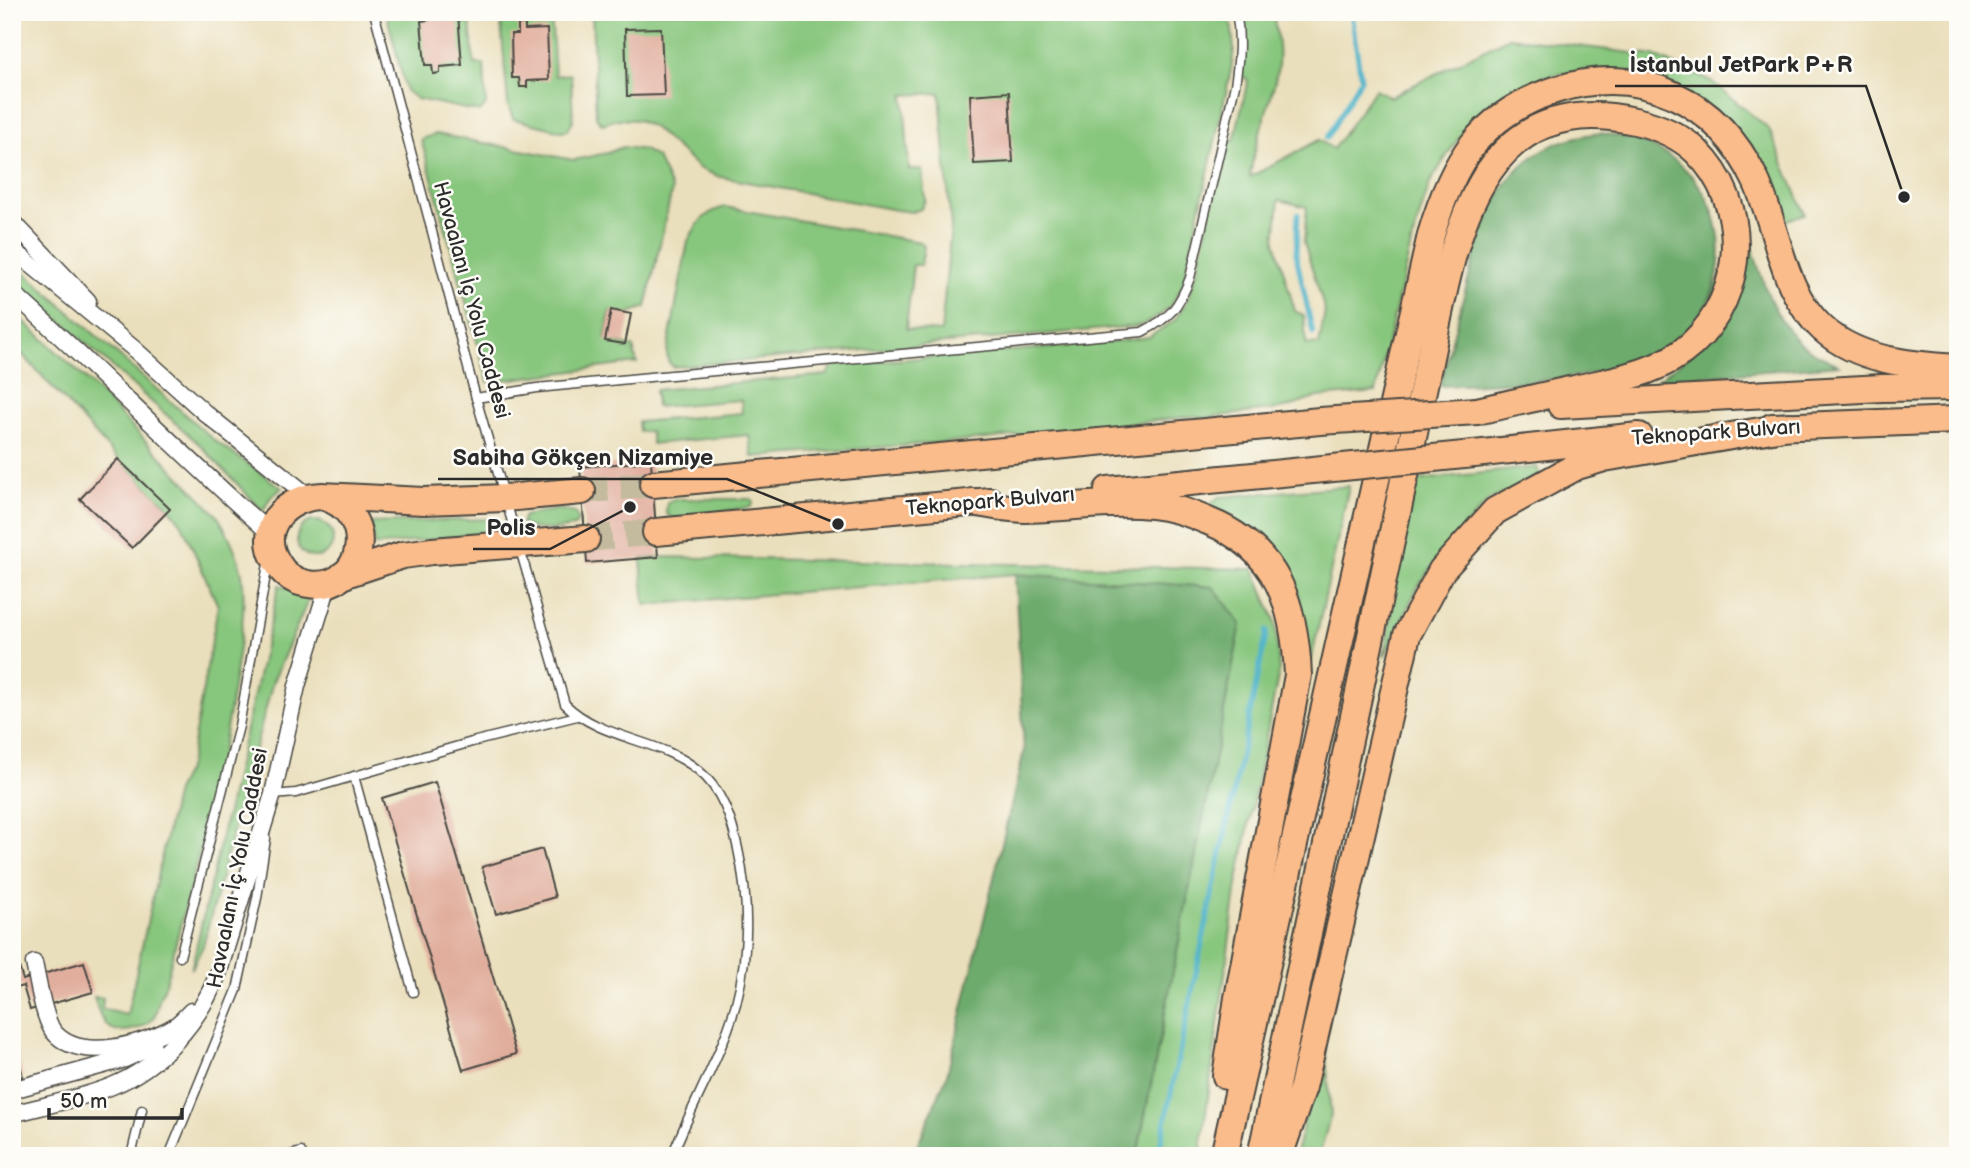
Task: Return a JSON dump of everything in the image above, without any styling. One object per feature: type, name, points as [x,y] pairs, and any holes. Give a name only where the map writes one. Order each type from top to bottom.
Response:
[{"type":"highway","points":[[1224,1156],[1431,235],[1450,180],[1476,137],[1507,113],[1527,102],[1572,85],[1633,82],[1668,92],[1706,117],[1742,159],[1760,191],[1794,290],[1809,314],[1823,329],[1839,341],[1873,357],[1958,368]]},
{"type":"highway","points":[[653,484],[1320,421],[1477,411],[1648,372],[1691,345],[1720,310],[1729,288],[1734,267],[1734,225],[1730,206],[1708,164],[1676,136],[1639,122],[1594,114],[1575,116],[1534,130],[1503,153],[1490,169],[1468,209],[1452,263],[1426,376],[1261,1156]]},
{"type":"highway","name":"Teknopark Bulvarı","points":[[1477,411],[1833,390],[1958,387]]},
{"type":"highway","name":"Teknopark Bulvarı","points":[[656,532],[1323,469],[1644,435],[1958,420]]},
{"type":"highway","points":[[1279,1156],[1303,1087],[1407,635],[1442,570],[1495,510],[1577,466],[1604,458],[1789,426]]},
{"type":"highway","points":[[582,491],[505,498],[424,501],[315,496],[295,501],[284,509],[275,520],[271,540],[279,566],[294,580],[314,585],[403,555],[586,539]]},
{"type":"highway","points":[[315,496],[345,507],[358,529],[357,554],[336,579]]},
{"type":"highway","points":[[972,502],[1022,509],[1097,504],[1152,505],[1195,515],[1217,524],[1251,545],[1278,581],[1289,607],[1296,637],[1298,675],[1238,998],[1214,1156]]},
{"type":"street","points":[[12,221],[133,348]]},
{"type":"street","points":[[12,250],[133,348],[205,413],[315,496]]},
{"type":"street","points":[[12,292],[123,395],[271,540]]},
{"type":"street","name":"Havaalanı İç Yolu Caddesi","points":[[273,794],[297,686],[336,579]]},
{"type":"street","points":[[12,1114],[94,1092],[127,1079],[164,1054],[194,1020],[212,989],[273,794]]},
{"type":"street","points":[[34,963],[52,1030],[62,1039],[89,1048],[113,1048],[136,1043],[176,1025],[212,989]]},
{"type":"street","points":[[12,1090],[100,1067],[148,1049],[180,1029],[212,989]]},
{"type":"lane","name":"Havaalanı İç Yolu Caddesi","points":[[374,12],[476,398],[565,704],[577,716]]},
{"type":"lane","points":[[476,398],[511,391],[1142,332],[1151,328],[1171,313],[1182,299],[1190,278],[1235,85],[1240,31],[1236,12]]},
{"type":"lane","name":"Havaalanı İç Yolu Caddesi","points":[[180,957],[239,726],[271,540]]},
{"type":"lane","points":[[273,794],[296,793],[472,741],[577,716],[620,736],[663,751],[698,770],[713,786],[730,819],[743,871],[747,900],[746,929],[737,995],[729,1027],[672,1156]]},
{"type":"lane","points":[[354,776],[413,992]]},
{"type":"lane","name":"Havaalanı İç Yolu Caddesi","points":[[169,1156],[237,990],[257,898],[273,794]]},
{"type":"lane","points":[[131,1156],[142,1110]]},
{"type":"lane","points":[[288,1156],[301,1152],[302,1156]]},
{"type":"green space","points":[[386,12],[469,12],[474,64],[484,64],[486,105],[480,112],[417,99],[406,91]]},
{"type":"green space","points":[[500,12],[551,12],[555,76],[571,74],[573,121],[568,130],[561,131],[513,119],[508,104]]},
{"type":"green space","points":[[592,12],[1230,12],[1234,49],[1231,70],[1183,284],[1165,311],[1138,326],[673,367],[668,361],[667,352],[688,241],[702,219],[725,207],[920,242],[924,246],[921,265],[913,265],[906,329],[941,332],[951,228],[940,93],[904,95],[909,170],[922,169],[925,200],[921,209],[912,212],[896,210],[720,177],[700,169],[653,127],[638,120],[618,119],[602,124],[596,117]]},
{"type":"green space","points":[[1241,12],[1273,12],[1278,42],[1278,64],[1250,177],[1319,140],[1333,149],[1375,89],[1390,97],[1509,37],[1655,56],[1711,81],[1769,129],[1805,214],[1784,221],[1761,167],[1638,73],[1594,69],[1545,76],[1511,92],[1487,109],[1464,131],[1430,183],[1412,240],[1376,392],[1318,397],[1286,408],[1203,418],[1196,416],[976,440],[752,457],[749,435],[652,444],[650,431],[639,432],[638,422],[742,413],[741,400],[656,407],[655,390],[827,375],[833,365],[1096,344],[1149,337],[1175,320],[1188,300],[1198,267],[1226,143],[1234,141],[1248,80],[1240,75],[1244,29]],"holes":[[[1279,200],[1307,207],[1304,242],[1325,311],[1319,345],[1306,344],[1304,316],[1295,311],[1275,241]]]},
{"type":"green space","points":[[1601,133],[1634,140],[1665,153],[1683,167],[1700,187],[1712,210],[1719,235],[1715,285],[1705,308],[1689,329],[1668,346],[1617,368],[1558,379],[1440,386],[1482,231],[1506,184],[1522,165],[1543,150],[1569,139]]},
{"type":"green space","points":[[436,134],[574,160],[623,147],[644,150],[657,158],[672,190],[646,307],[627,314],[610,311],[605,339],[633,347],[637,363],[488,382],[421,139]]},
{"type":"green space","points":[[1744,217],[1763,282],[1777,313],[1797,340],[1839,365],[1657,380],[1689,356]]},
{"type":"green space","points":[[12,261],[214,440],[282,488],[270,498],[263,511],[198,443],[12,278]]},
{"type":"green space","points":[[12,310],[87,380],[217,515],[232,543],[242,574],[242,628],[228,720],[194,874],[155,1015],[147,1024],[127,1031],[114,1030],[106,1024],[94,997],[103,998],[102,1009],[127,1015],[176,791],[189,766],[218,606],[182,524],[118,459],[12,343]]},
{"type":"green space","points":[[1537,467],[1540,476],[1489,500],[1448,545],[1418,586],[1384,657],[1412,481]]},
{"type":"green space","points":[[1349,486],[1306,685],[1306,633],[1298,591],[1267,545],[1205,508],[1219,497]]},
{"type":"green space","points":[[674,499],[751,499],[754,502],[751,507],[676,519],[666,513],[667,503]]},
{"type":"green space","points":[[559,509],[575,513],[578,519],[576,525],[548,530],[521,523],[524,516]]},
{"type":"green space","points":[[493,519],[498,527],[494,532],[375,546],[371,523]]},
{"type":"green space","points":[[315,521],[328,526],[333,539],[328,552],[315,557],[302,552],[297,539],[302,526]]},
{"type":"green space","points":[[659,557],[1254,569],[1275,620],[1279,671],[1237,885],[1200,1156],[1137,1156],[1241,624],[1213,587],[1015,574],[645,605],[641,559]]},
{"type":"green space","points":[[1015,574],[1213,587],[1241,624],[1137,1156],[913,1156],[947,1075],[1024,751]]},
{"type":"green space","points":[[279,585],[310,596],[273,681],[203,946],[191,970]]},
{"type":"green space","points":[[1325,1045],[1331,1115],[1319,1156],[1295,1156]]},
{"type":"building","points":[[428,12],[436,12],[436,16],[458,14],[462,65],[440,67],[440,73],[433,74],[432,65],[425,65],[421,21],[429,20]]},
{"type":"building","points":[[518,24],[525,24],[525,30],[547,29],[549,80],[527,81],[527,87],[520,87],[519,78],[512,78],[511,34],[518,34]]},
{"type":"building","points":[[661,28],[664,95],[627,96],[625,29]]},
{"type":"building","points":[[1009,92],[1013,162],[974,164],[970,95]]},
{"type":"building","points":[[611,310],[631,314],[625,344],[605,341]]},
{"type":"building","points":[[118,459],[170,509],[132,548],[80,499]]},
{"type":"building","points":[[651,461],[658,557],[587,563],[580,467]]},
{"type":"building","points":[[435,782],[516,1054],[463,1070],[382,798]]},
{"type":"building","points":[[542,849],[555,897],[496,914],[482,867]]},
{"type":"building","points":[[12,944],[23,980],[84,962],[93,992],[30,1010],[23,986],[12,989]]},
{"type":"building","points":[[12,1041],[23,1076],[12,1079]]},
{"type":"waterway","points":[[1327,138],[1361,79],[1351,12]]},
{"type":"waterway","points":[[1298,214],[1296,255],[1313,333]]},
{"type":"waterway","points":[[1158,1156],[1267,631]]},
{"type":"tunnel","points":[[582,491],[653,484]]},
{"type":"tunnel","points":[[586,539],[656,532]]},
{"type":"place","name":"İstanbul JetPark P+R","points":[[1904,197]]},
{"type":"place","name":"Polis","points":[[630,507]]},
{"type":"place","name":"Sabiha Gökçen Nizamiye","points":[[838,524]]}]
